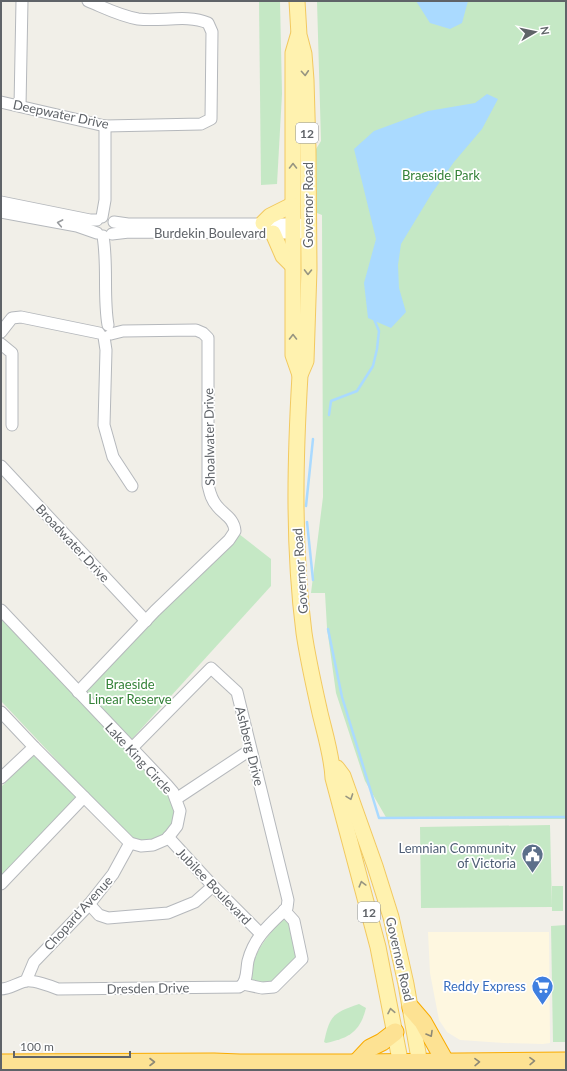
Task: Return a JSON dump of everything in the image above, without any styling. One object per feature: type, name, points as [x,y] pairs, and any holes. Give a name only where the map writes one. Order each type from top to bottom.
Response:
[{"type":"highway","points":[[411,1008],[423,1022],[442,1053],[446,1063]]},
{"type":"highway","points":[[356,1064],[370,1048],[382,1042],[395,1032]]},
{"type":"highway","points":[[1,1063],[214,1062],[356,1064],[421,1067],[446,1063],[566,1061]]},
{"type":"main road","name":"Governor Road","points":[[297,1],[299,35],[304,54],[306,80],[308,150],[306,362],[300,375],[296,471],[297,544],[304,634],[333,763],[333,778],[376,940],[402,1067]]},
{"type":"main road","name":"Governor Road","points":[[299,35],[293,53],[292,265],[293,356],[300,375]]},
{"type":"main road","points":[[292,205],[270,216],[268,228],[284,256],[292,265]]},
{"type":"main road","name":"Governor Road","points":[[333,763],[343,776],[380,879],[394,929],[411,1008],[421,1067]]},
{"type":"street","points":[[20,106],[22,1]]},
{"type":"street","name":"Deepwater Drive","points":[[1,102],[105,126],[201,124],[211,119],[212,32],[208,23],[199,19],[139,19],[119,15],[88,1]]},
{"type":"street","points":[[105,126],[106,219],[115,228],[105,235]]},
{"type":"street","name":"Burdekin Boulevard","points":[[1,202],[90,220],[106,219],[128,224],[308,228]]},
{"type":"street","name":"Burdekin Boulevard","points":[[1,212],[77,226],[105,235],[129,232],[268,228]]},
{"type":"street","points":[[106,219],[95,226],[105,235],[106,312],[104,331],[106,350],[104,425],[113,457],[132,486]]},
{"type":"street","points":[[1,332],[12,318],[21,317],[60,326],[104,331]]},
{"type":"street","name":"Shoalwater Drive","points":[[78,692],[146,621],[229,540],[235,531],[235,524],[217,506],[210,496],[208,485],[208,338],[203,333],[196,330],[104,331]]},
{"type":"street","points":[[1,344],[12,353],[12,425]]},
{"type":"street","name":"Broadwater Drive","points":[[1,466],[146,621]]},
{"type":"street","name":"Lake King Circle","points":[[1,610],[131,749],[167,785],[176,799],[180,811],[177,826],[168,837]]},
{"type":"street","name":"Ashberg Drive","points":[[131,749],[211,668],[237,692],[288,900],[288,905],[284,910]]},
{"type":"street","points":[[1,712],[130,844],[141,846],[153,845],[167,839],[168,837]]},
{"type":"street","points":[[1,778],[34,747]]},
{"type":"street","points":[[176,799],[250,750]]},
{"type":"street","points":[[1,884],[84,797]]},
{"type":"street","name":"Jubilee Boulevard","points":[[168,837],[212,886],[261,934]]},
{"type":"street","name":"Chopard Avenue","points":[[26,981],[34,962],[89,904],[113,874],[130,844]]},
{"type":"street","points":[[89,904],[99,915],[108,918],[168,913],[195,902],[212,886]]},
{"type":"street","points":[[284,910],[294,924],[301,954],[300,961],[274,987],[262,988],[243,984],[253,947],[261,934],[284,910]]},
{"type":"street","points":[[1,989],[6,989],[26,981]]},
{"type":"street","name":"Dresden Drive","points":[[26,981],[51,986],[58,989],[236,987],[243,984]]},
{"type":"shaded area","points":[[428,932],[549,932],[550,1043],[504,1043],[460,1040],[447,1032],[439,1020],[430,973]]},
{"type":"green space","points":[[259,1],[280,1],[282,94],[277,184],[261,185]]},
{"type":"green space","name":"Braeside Park","points":[[317,1],[566,1],[566,819],[387,819],[365,781],[336,693],[327,628],[325,593],[311,593],[323,497],[322,215],[317,213],[316,149],[321,141]]},
{"type":"green space","name":"Braeside Linear Reserve","points":[[239,534],[271,559],[271,586],[131,740],[83,691]]},
{"type":"green space","points":[[1,614],[162,784],[176,812],[170,831],[150,843],[128,836],[1,701]]},
{"type":"green space","points":[[35,753],[80,798],[1,879],[1,787]]},
{"type":"green space","points":[[550,825],[552,907],[421,908],[420,827]]},
{"type":"green space","points":[[552,886],[563,886],[563,911],[552,911]]},
{"type":"green space","points":[[284,917],[290,919],[299,954],[276,982],[254,984],[252,966],[255,957],[266,939]]},
{"type":"green space","points":[[566,925],[566,1042],[553,1042],[551,926]]},
{"type":"green space","points":[[359,1004],[366,1008],[364,1016],[357,1028],[352,1033],[341,1039],[326,1043],[324,1042],[328,1026],[334,1016],[343,1010]]},
{"type":"water","points":[[416,1],[468,1],[462,23],[450,29],[430,23]]},
{"type":"water","points":[[487,94],[498,99],[482,129],[454,162],[432,193],[401,244],[398,265],[399,288],[406,312],[391,328],[368,318],[364,283],[376,239],[354,149],[374,131],[428,111],[475,103]]},
{"type":"waterway","points":[[329,415],[331,401],[357,391],[373,366],[379,331],[374,319]]},
{"type":"waterway","points":[[306,506],[313,439]]},
{"type":"waterway","points":[[307,522],[313,580]]},
{"type":"waterway","points":[[328,629],[342,697],[379,818],[566,817]]},
{"type":"place","name":"Lemnian Community of Victoria","points":[[532,874]]},
{"type":"place","name":"Reddy Express","points":[[542,1006]]}]
